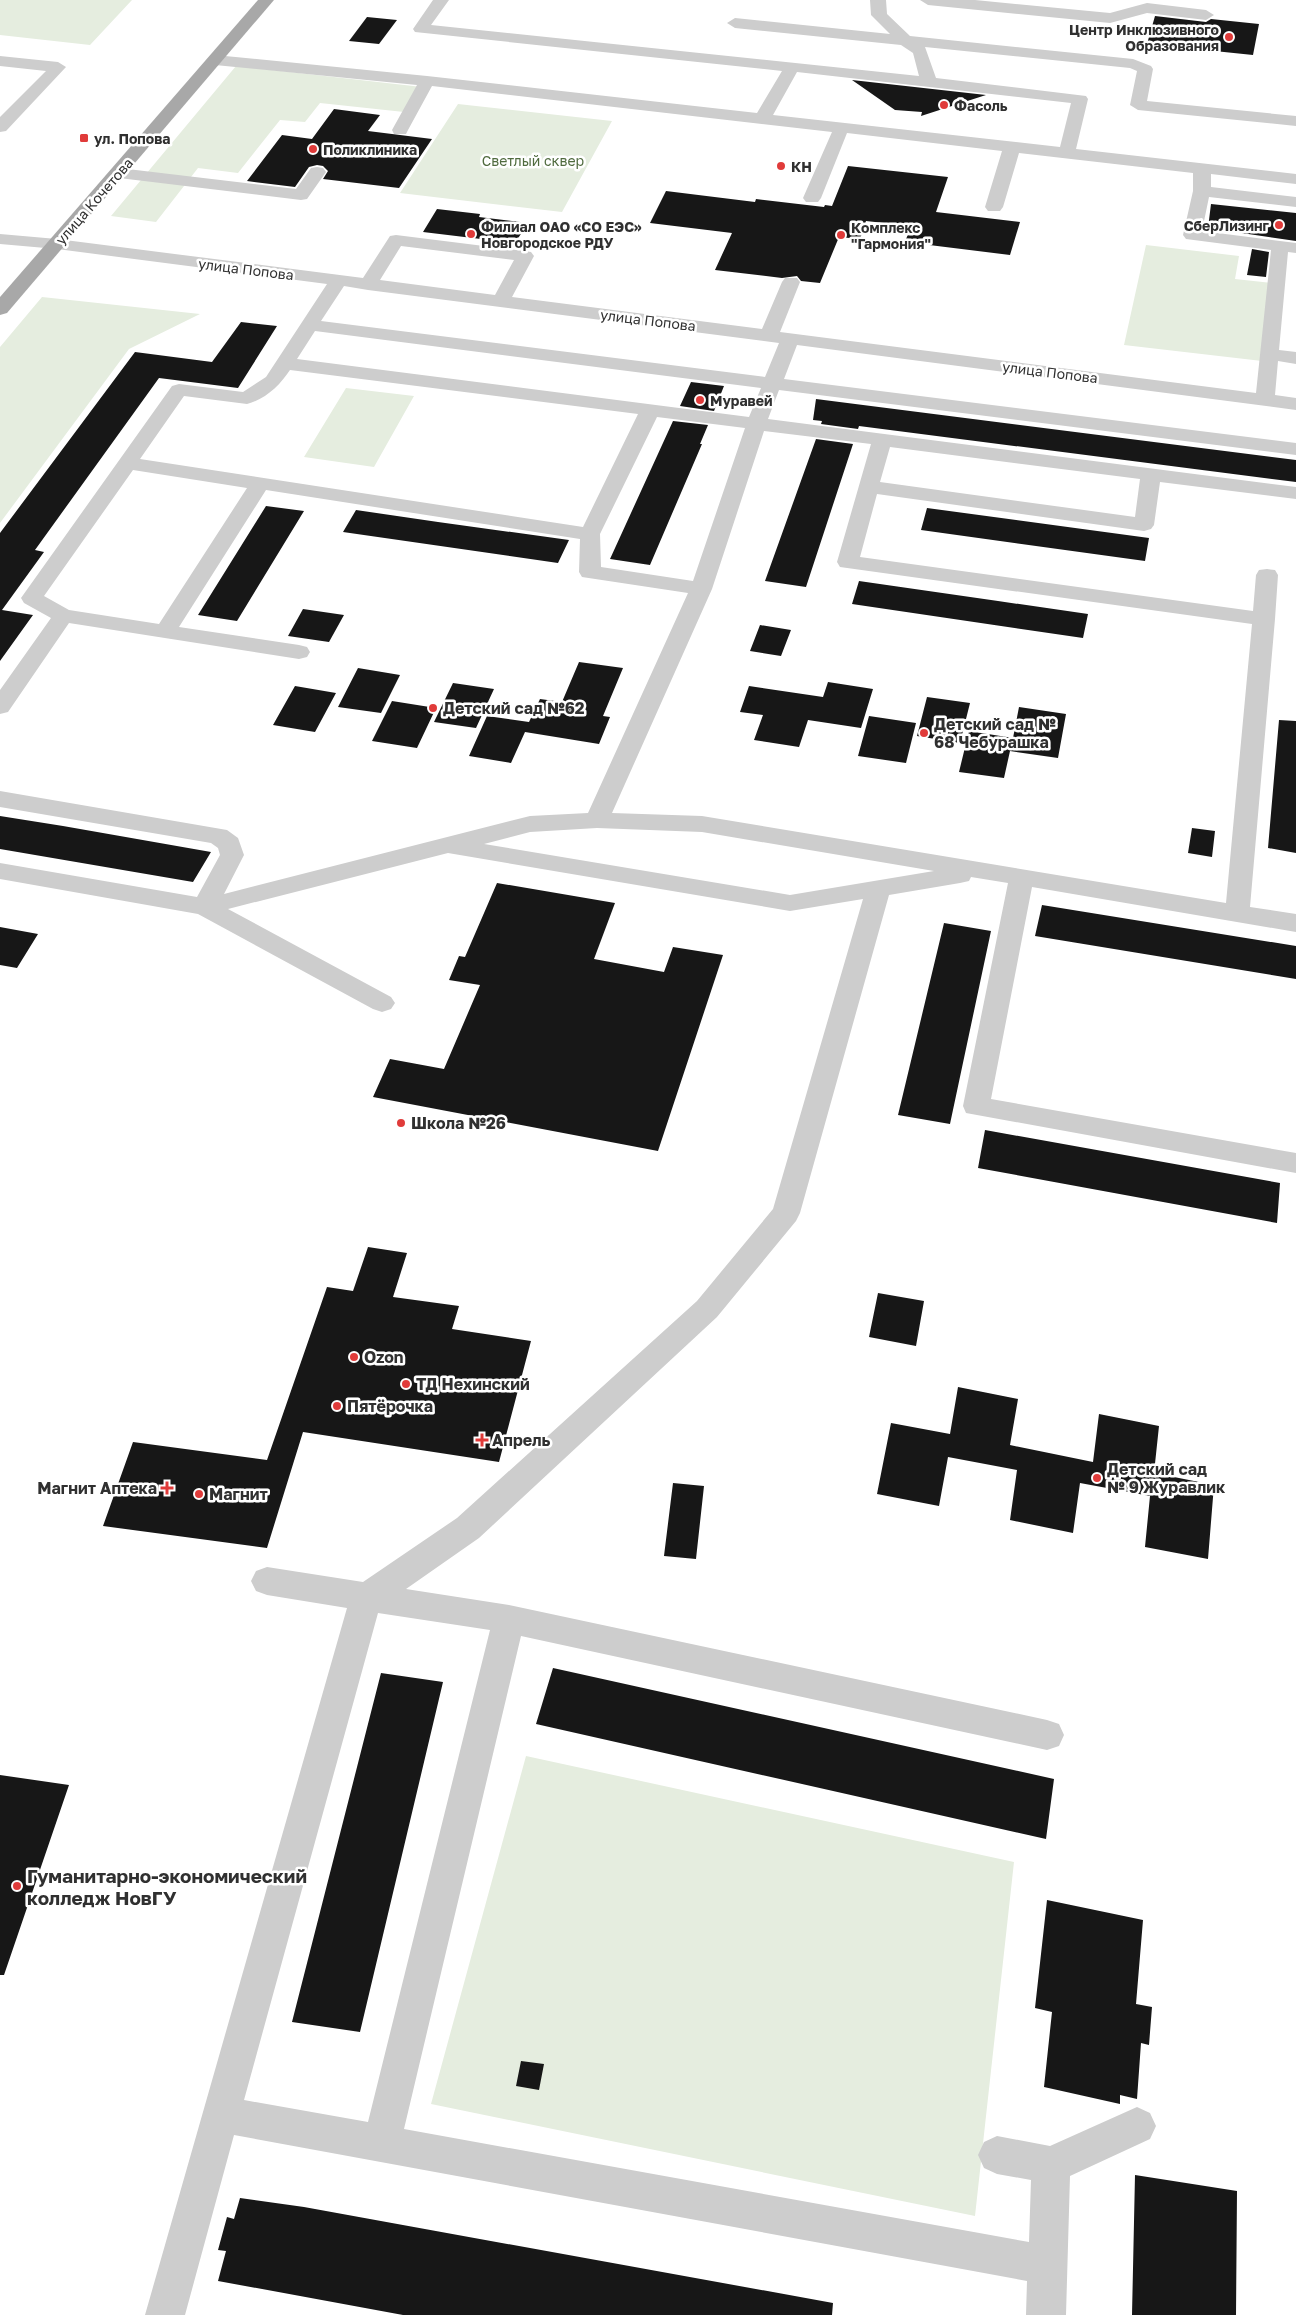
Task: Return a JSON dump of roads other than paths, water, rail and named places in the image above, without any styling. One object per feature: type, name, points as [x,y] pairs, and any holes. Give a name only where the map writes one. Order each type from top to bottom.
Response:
[{"type":"main road","name":"улица Кочетова","points":[[0,309],[266,0]]},
{"type":"street","points":[[441,0],[421,29],[1080,99],[1067,153]]},
{"type":"street","points":[[878,0],[880,15],[906,41],[920,51],[929,82]]},
{"type":"street","points":[[928,0],[1110,18],[1148,8],[1206,15]]},
{"type":"street","points":[[1011,51],[1022,10]]},
{"type":"street","points":[[735,23],[1133,64],[1145,69],[1138,105],[1296,121]]},
{"type":"street","points":[[715,60],[724,43]]},
{"type":"street","points":[[215,60],[427,81],[1296,179]]},
{"type":"street","points":[[0,61],[58,67],[0,127]]},
{"type":"street","points":[[762,120],[771,100],[792,67]]},
{"type":"street","points":[[400,130],[427,81]]},
{"type":"street","points":[[812,198],[841,129]]},
{"type":"street","points":[[994,207],[1012,148]]},
{"type":"street","points":[[1202,168],[1202,191],[1192,235],[1288,247],[1278,275],[1266,400]]},
{"type":"street","points":[[119,173],[301,195],[317,172]]},
{"type":"street","points":[[1202,191],[1296,202]]},
{"type":"street","name":"улица Попова","points":[[0,239],[57,244],[1296,404]]},
{"type":"street","points":[[368,285],[396,240],[525,256],[500,302]]},
{"type":"street","points":[[1278,275],[1296,272]]},
{"type":"street","points":[[299,652],[62,616],[32,598],[179,390],[247,398],[272,381],[338,281]]},
{"type":"street","points":[[597,820],[701,589],[756,424],[774,383],[780,337],[791,282]]},
{"type":"street","points":[[309,325],[1296,448]]},
{"type":"street","points":[[1270,354],[1296,358]]},
{"type":"street","points":[[284,363],[1296,493]]},
{"type":"street","points":[[650,410],[590,534],[590,572],[701,589]]},
{"type":"street","points":[[882,440],[848,562],[1264,619]]},
{"type":"street","points":[[127,463],[590,534]]},
{"type":"street","points":[[869,487],[1144,525],[1151,475]]},
{"type":"street","points":[[165,632],[260,484]]},
{"type":"street","points":[[1237,913],[1267,575]]},
{"type":"street","points":[[0,707],[62,616]]},
{"type":"street","points":[[0,799],[218,836],[228,844],[232,855],[204,906]]},
{"type":"street","points":[[204,906],[530,824],[597,820],[702,824],[1296,923]]},
{"type":"street","points":[[444,845],[790,903],[983,872]]},
{"type":"street","points":[[0,871],[204,906],[382,1003]]},
{"type":"street","points":[[1021,878],[976,1106],[1296,1163]]},
{"type":"street","points":[[165,2315],[366,1598],[468,1528],[707,1309],[786,1214],[878,888]]},
{"type":"street","points":[[267,1581],[509,1619],[1048,1735]]},
{"type":"street","points":[[382,2143],[509,1619]]},
{"type":"street","points":[[220,2114],[1046,2265]]},
{"type":"street","points":[[997,2155],[1050,2165],[1137,2126]]},
{"type":"street","points":[[1046,2315],[1050,2165]]},
{"type":"place","name":"Центр Инклюзивного Образования","points":[[1229,37]]},
{"type":"place","name":"Фасоль","points":[[944,105]]},
{"type":"place","name":"ул. Попова","points":[[84,138]]},
{"type":"place","name":"Поликлиника","points":[[313,149]]},
{"type":"place","name":"КН","points":[[781,166]]},
{"type":"place","name":"СберЛизинг","points":[[1279,225]]},
{"type":"place","name":"Филиал ОАО «СО ЕЭС» Новгородское РДУ","points":[[471,234]]},
{"type":"place","name":"Комплекс \"Гармония\"","points":[[841,235]]},
{"type":"place","name":"Муравей","points":[[700,400]]},
{"type":"place","name":"Детский сад №62","points":[[433,708]]},
{"type":"place","name":"Детский сад № 68 Чебурашка","points":[[924,733]]},
{"type":"place","name":"Школа №26","points":[[401,1123]]},
{"type":"place","name":"Ozon","points":[[354,1357]]},
{"type":"place","name":"ТД Нехинский","points":[[406,1384]]},
{"type":"place","name":"Пятёрочка","points":[[337,1406]]},
{"type":"place","name":"Апрель","points":[[482,1440]]},
{"type":"place","name":"Детский сад № 9 Журавлик","points":[[1097,1478]]},
{"type":"place","name":"Магнит Аптека","points":[[167,1488]]},
{"type":"place","name":"Магнит","points":[[199,1494]]},
{"type":"place","name":"Гуманитарно-экономический колледж НовГУ","points":[[17,1886]]},
{"type":"park label","name":"Светлый сквер","points":[[533,160]]}]
